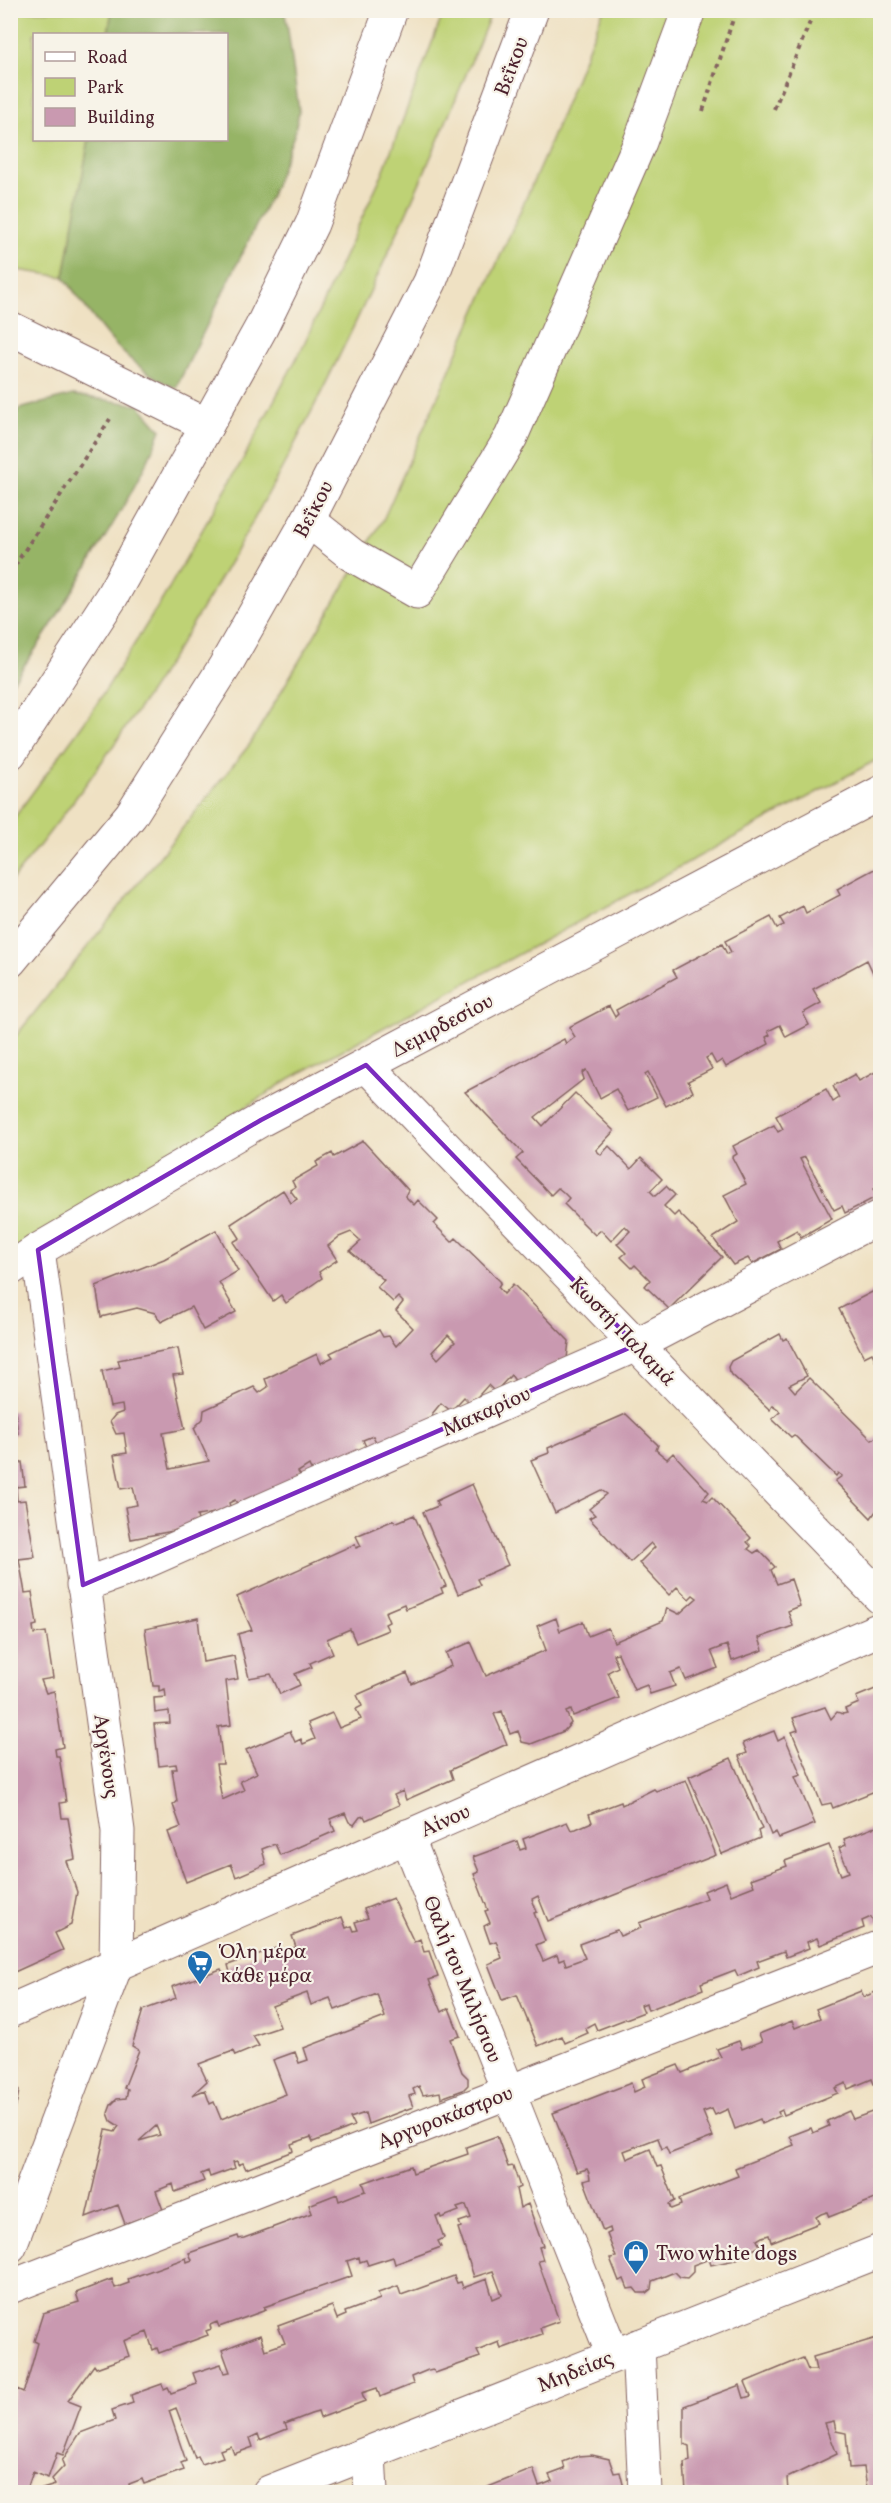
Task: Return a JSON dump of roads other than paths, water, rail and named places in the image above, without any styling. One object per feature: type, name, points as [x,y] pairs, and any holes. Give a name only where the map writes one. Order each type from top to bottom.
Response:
[{"type":"street","points":[[10,753],[112,596],[261,328],[312,224],[391,10]]},
{"type":"street","name":"Βεΐκου","points":[[10,961],[131,815],[225,666],[308,520],[430,282],[532,10]]},
{"type":"street","points":[[308,520],[352,555],[417,592],[512,437],[640,142],[689,10]]},
{"type":"street","points":[[10,328],[207,425]]},
{"type":"street","name":"Δεμιρδεσίου","points":[[10,1269],[38,1250],[261,1120],[880,793]]},
{"type":"street","name":"Κωστή Παλαμά","points":[[366,1065],[880,1597]]},
{"type":"street","name":"Μακαρίου","points":[[83,1585],[142,1563],[636,1345],[880,1216]]},
{"type":"street","name":"Αργένους","points":[[10,2247],[116,1965],[118,1831],[38,1250]]},
{"type":"street","name":"Αίνου","points":[[10,2012],[880,1629]]},
{"type":"street","name":"Θαλή του Μιλήσιου","points":[[407,1836],[508,2093],[625,2351],[645,2493]]},
{"type":"street","name":"Αργυροκάστρου","points":[[10,2287],[880,1947]]},
{"type":"street","name":"Μηδείας","points":[[269,2493],[880,2251]]},
{"type":"street","points":[[369,2454],[371,2493]]},
{"type":"place","name":"Όλη μέρα κάθε μέρα","points":[[200,1986]]},
{"type":"place","name":"Two white dogs","points":[[636,2276]]}]
